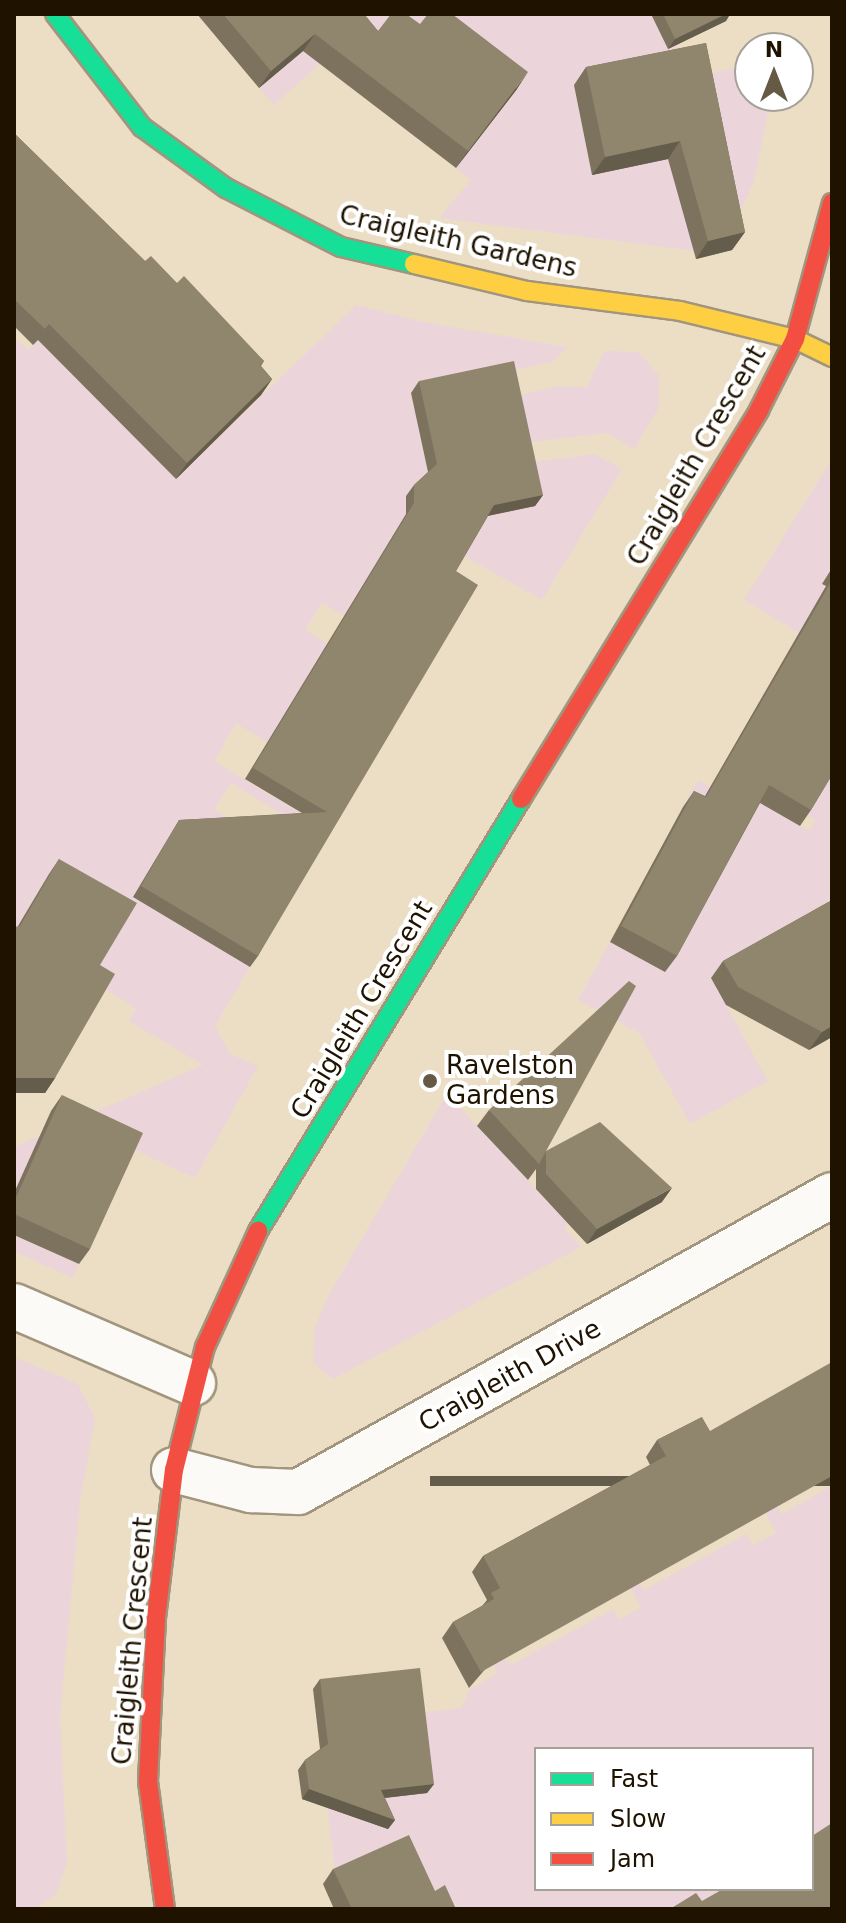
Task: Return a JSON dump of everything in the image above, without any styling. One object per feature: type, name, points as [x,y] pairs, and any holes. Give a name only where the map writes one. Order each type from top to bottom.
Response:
[{"type":"street","name":"Craigleith Gardens","points":[[55,14],[142,127],[226,188],[341,247],[527,291],[680,311],[795,339],[832,357]]},
{"type":"street","name":"Craigleith Crescent","points":[[165,1909],[148,1781],[156,1618],[174,1470],[193,1383],[243,1257],[759,410],[795,339],[832,203]]},
{"type":"street","name":"Craigleith Drive","points":[[174,1470],[251,1490],[298,1492],[832,1195]]},
{"type":"street","points":[[14,1306],[193,1383]]},
{"type":"shaded area","points":[[339,14],[672,14],[680,62],[577,101],[592,174],[697,76],[734,68],[734,112],[768,112],[754,182],[731,230],[695,251],[439,218],[471,180],[456,168],[524,80],[513,71],[409,41],[349,69],[330,55],[274,105],[259,88],[341,18]]},
{"type":"shaded area","points":[[356,305],[423,322],[567,347],[552,362],[460,382],[417,417],[431,487],[406,498],[408,511],[526,463],[595,454],[622,469],[542,600],[464,556],[345,616],[322,603],[305,630],[412,694],[268,743],[236,723],[214,761],[330,831],[325,840],[231,783],[214,810],[226,817],[157,911],[250,967],[215,1026],[230,1054],[258,1066],[195,1178],[88,1128],[14,1193],[14,1147],[203,1065],[129,1021],[136,1008],[14,933],[14,337],[28,350],[57,321],[176,479]]},
{"type":"shaded area","points":[[604,351],[639,352],[659,376],[659,407],[634,449],[607,433],[522,443],[512,397],[554,387],[587,387]]},
{"type":"shaded area","points":[[832,459],[832,568],[822,584],[832,590],[799,633],[744,600]]},
{"type":"shaded area","points":[[832,772],[832,990],[711,978],[768,1081],[690,1124],[639,1033],[578,1000],[610,942],[738,836],[683,807],[698,780],[710,787],[716,777],[809,831],[816,820],[807,815]]},
{"type":"shaded area","points":[[447,1094],[568,1223],[564,1228],[581,1247],[333,1379],[313,1363],[315,1327],[327,1298]]},
{"type":"shaded area","points":[[14,1235],[79,1264],[72,1278],[14,1251]]},
{"type":"shaded area","points":[[14,1357],[78,1384],[95,1418],[80,1502],[60,1716],[67,1863],[56,1894],[34,1909],[14,1909]]},
{"type":"shaded area","points":[[752,1460],[782,1514],[832,1486],[832,1824],[814,1844],[814,1747],[534,1747],[534,1891],[734,1891],[705,1909],[438,1909],[335,1871],[327,1805],[417,1713],[461,1708],[470,1689],[498,1673],[466,1617],[511,1665],[613,1609],[619,1620],[641,1607],[604,1539],[644,1590],[746,1534],[753,1545],[776,1533],[740,1467]]},
{"type":"building","points":[[223,14],[364,14],[378,31],[391,14],[406,14],[420,24],[428,14],[452,14],[528,72],[468,151],[315,34],[271,71]]},
{"type":"building","points":[[663,14],[726,14],[675,39]]},
{"type":"building","points":[[706,43],[745,232],[708,241],[680,141],[605,157],[586,67]]},
{"type":"building","points":[[14,133],[145,261],[151,256],[177,283],[184,276],[264,361],[260,365],[272,379],[187,463],[49,324],[45,329],[14,299]]},
{"type":"building","points":[[514,361],[543,495],[494,505],[456,571],[478,585],[258,956],[141,886],[179,820],[327,812],[253,768],[414,503],[414,485],[437,464],[419,381]]},
{"type":"building","points":[[832,580],[832,775],[811,810],[769,785],[677,956],[621,926],[694,791],[706,797]]},
{"type":"building","points":[[59,859],[137,903],[100,965],[115,974],[55,1078],[14,1078],[14,927],[20,926]]},
{"type":"building","points":[[832,900],[832,1026],[822,1032],[738,987],[723,961]]},
{"type":"building","points":[[629,981],[636,986],[539,1164],[489,1110]]},
{"type":"building","points":[[62,1095],[143,1133],[90,1249],[14,1214],[14,1202]]},
{"type":"building","points":[[600,1122],[672,1188],[597,1229],[546,1174],[546,1151]]},
{"type":"building","points":[[832,1362],[832,1476],[481,1672],[453,1622],[494,1599],[491,1593],[500,1588],[483,1556],[666,1456],[657,1440],[702,1417],[710,1431]]},
{"type":"building","points":[[420,1668],[434,1784],[381,1790],[395,1820],[309,1789],[305,1760],[328,1744],[320,1679]]},
{"type":"building","points":[[832,1823],[832,1909],[670,1909],[696,1893],[702,1901],[720,1891],[814,1891],[814,1835]]},
{"type":"building","points":[[409,1835],[435,1891],[445,1885],[456,1909],[352,1909],[333,1869]]},
{"type":"traffic: fast","points":[[55,14],[142,127],[226,188],[341,247],[414,264]]},
{"type":"traffic: fast","points":[[258,1231],[521,799]]},
{"type":"traffic: slow","points":[[414,264],[527,291],[680,311],[795,339],[832,357]]},
{"type":"traffic: jam","points":[[521,799],[759,410],[795,339],[832,203]]},
{"type":"traffic: jam","points":[[165,1909],[148,1781],[156,1618],[174,1470],[205,1347],[258,1231]]},
{"type":"place","name":"Ravelston Gardens","points":[[430,1081]]}]
